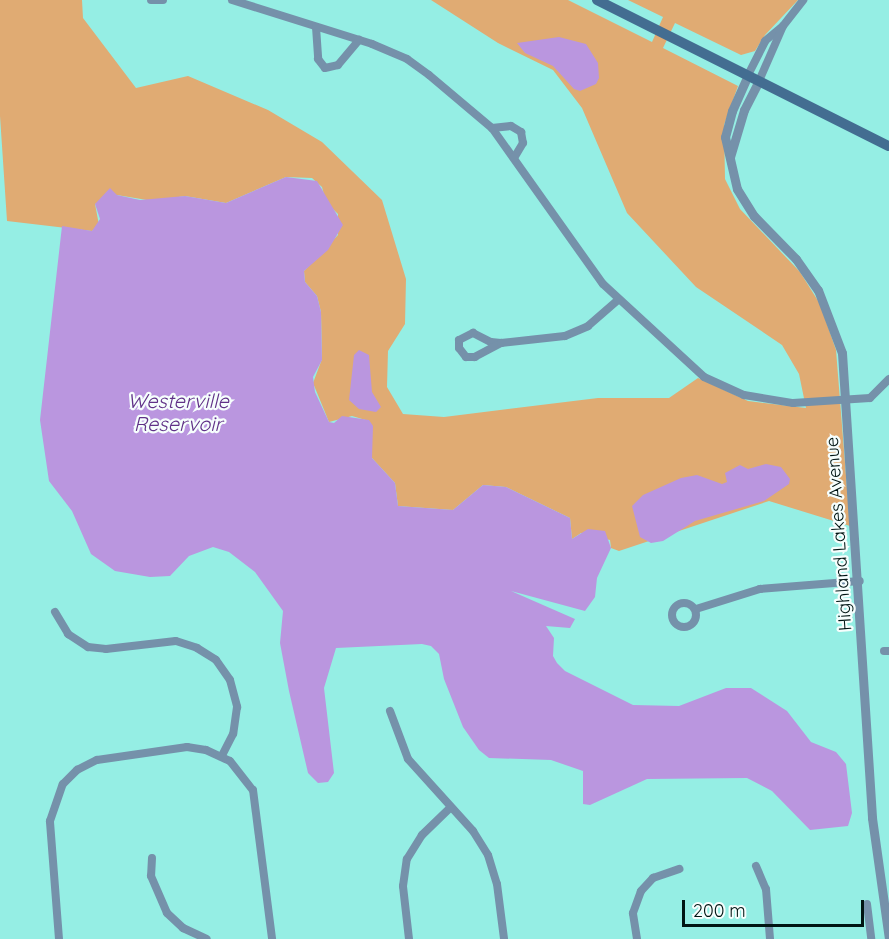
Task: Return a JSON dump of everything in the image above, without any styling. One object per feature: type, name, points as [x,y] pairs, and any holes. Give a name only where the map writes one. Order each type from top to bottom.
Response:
[{"type":"main road","points":[[597,0],[889,146]]},
{"type":"street","points":[[151,0],[163,0]]},
{"type":"street","points":[[232,0],[359,40],[414,63],[492,128],[573,246],[618,300],[693,369],[716,384],[776,402],[847,401],[870,398],[889,380]]},
{"type":"street","points":[[730,160],[744,110],[783,26],[804,0]]},
{"type":"street","name":"Highland Lakes Avenue","points":[[783,26],[765,41],[748,75],[727,127],[730,160],[743,202],[808,274],[827,306],[842,353],[860,581],[872,818],[889,939]]},
{"type":"street","points":[[316,27],[318,59],[325,68],[338,65],[359,40]]},
{"type":"street","points":[[492,128],[511,126],[520,132],[523,143],[514,158]]},
{"type":"street","points":[[501,343],[470,358],[462,354],[458,345],[468,333],[501,343],[544,340],[577,332],[618,300]]},
{"type":"street","points":[[696,609],[760,589],[860,581]]},
{"type":"street","points":[[56,612],[68,634],[88,646],[106,649],[176,642],[197,648],[216,660],[230,680],[237,706],[233,734],[222,756]]},
{"type":"street","points":[[390,711],[408,759],[473,831],[491,862],[504,939]]},
{"type":"street","points":[[59,939],[50,821],[55,799],[69,777],[87,764],[108,757],[187,747],[222,756],[241,771],[256,800],[272,939],[267,939]]},
{"type":"street","points":[[409,939],[403,886],[407,859],[422,835],[450,808]]},
{"type":"street","points":[[152,858],[151,876],[164,909],[183,928],[207,939]]},
{"type":"street","points":[[756,866],[766,889],[770,939]]},
{"type":"street","points":[[637,939],[633,913],[641,891],[653,878],[679,869]]},
{"type":"street","points":[[867,904],[871,939]]},
{"type":"shaded area","points":[[0,0],[82,0],[83,18],[136,88],[188,76],[268,110],[322,142],[382,200],[406,279],[405,324],[388,351],[387,387],[403,414],[444,417],[598,398],[669,398],[698,378],[748,401],[806,408],[799,374],[782,345],[696,287],[627,213],[582,108],[553,70],[498,43],[431,0],[568,0],[652,42],[663,17],[628,0],[798,0],[765,35],[755,51],[741,55],[675,23],[663,48],[738,86],[724,125],[725,179],[740,209],[800,272],[820,304],[836,350],[850,526],[769,501],[619,551],[611,548],[610,540],[581,533],[572,539],[570,518],[506,487],[483,485],[453,510],[398,506],[395,483],[372,458],[369,421],[352,416],[329,422],[313,383],[322,359],[321,312],[317,296],[305,282],[304,271],[338,235],[338,214],[326,202],[322,187],[312,178],[286,177],[226,203],[185,196],[153,201],[117,195],[95,204],[99,225],[92,231],[7,221],[0,116]]},
{"type":"water","points":[[559,37],[586,44],[598,63],[599,78],[596,84],[580,91],[574,89],[553,66],[525,53],[517,43]]},
{"type":"water","name":"Westerville Reservoir","points":[[286,177],[317,181],[343,225],[328,250],[304,271],[305,282],[317,296],[321,312],[322,360],[313,377],[315,392],[329,422],[334,423],[342,416],[369,420],[373,426],[372,458],[395,483],[398,506],[453,510],[483,485],[506,487],[570,518],[572,539],[588,529],[605,531],[611,548],[597,578],[595,597],[585,611],[511,591],[575,619],[570,628],[546,626],[554,638],[553,656],[557,663],[565,671],[633,705],[679,706],[726,688],[751,688],[787,711],[811,742],[836,752],[846,764],[852,813],[848,826],[810,830],[772,791],[747,778],[647,779],[590,805],[583,804],[583,771],[551,760],[489,758],[479,750],[463,727],[444,679],[439,654],[431,646],[422,644],[336,648],[324,688],[334,773],[328,782],[318,783],[308,773],[289,691],[280,643],[283,611],[255,572],[229,552],[213,547],[189,556],[170,576],[150,577],[115,571],[91,554],[72,511],[49,481],[40,420],[62,226],[92,231],[100,219],[95,204],[110,188],[117,195],[140,200],[185,196],[226,203]]},
{"type":"water","points":[[359,350],[369,355],[372,392],[381,407],[376,412],[359,409],[349,400],[354,355]]},
{"type":"water","points":[[766,464],[781,467],[790,479],[789,484],[764,501],[695,521],[663,541],[651,543],[640,537],[632,506],[643,495],[681,478],[697,475],[722,484],[727,482],[725,473],[740,465],[748,469]]}]
